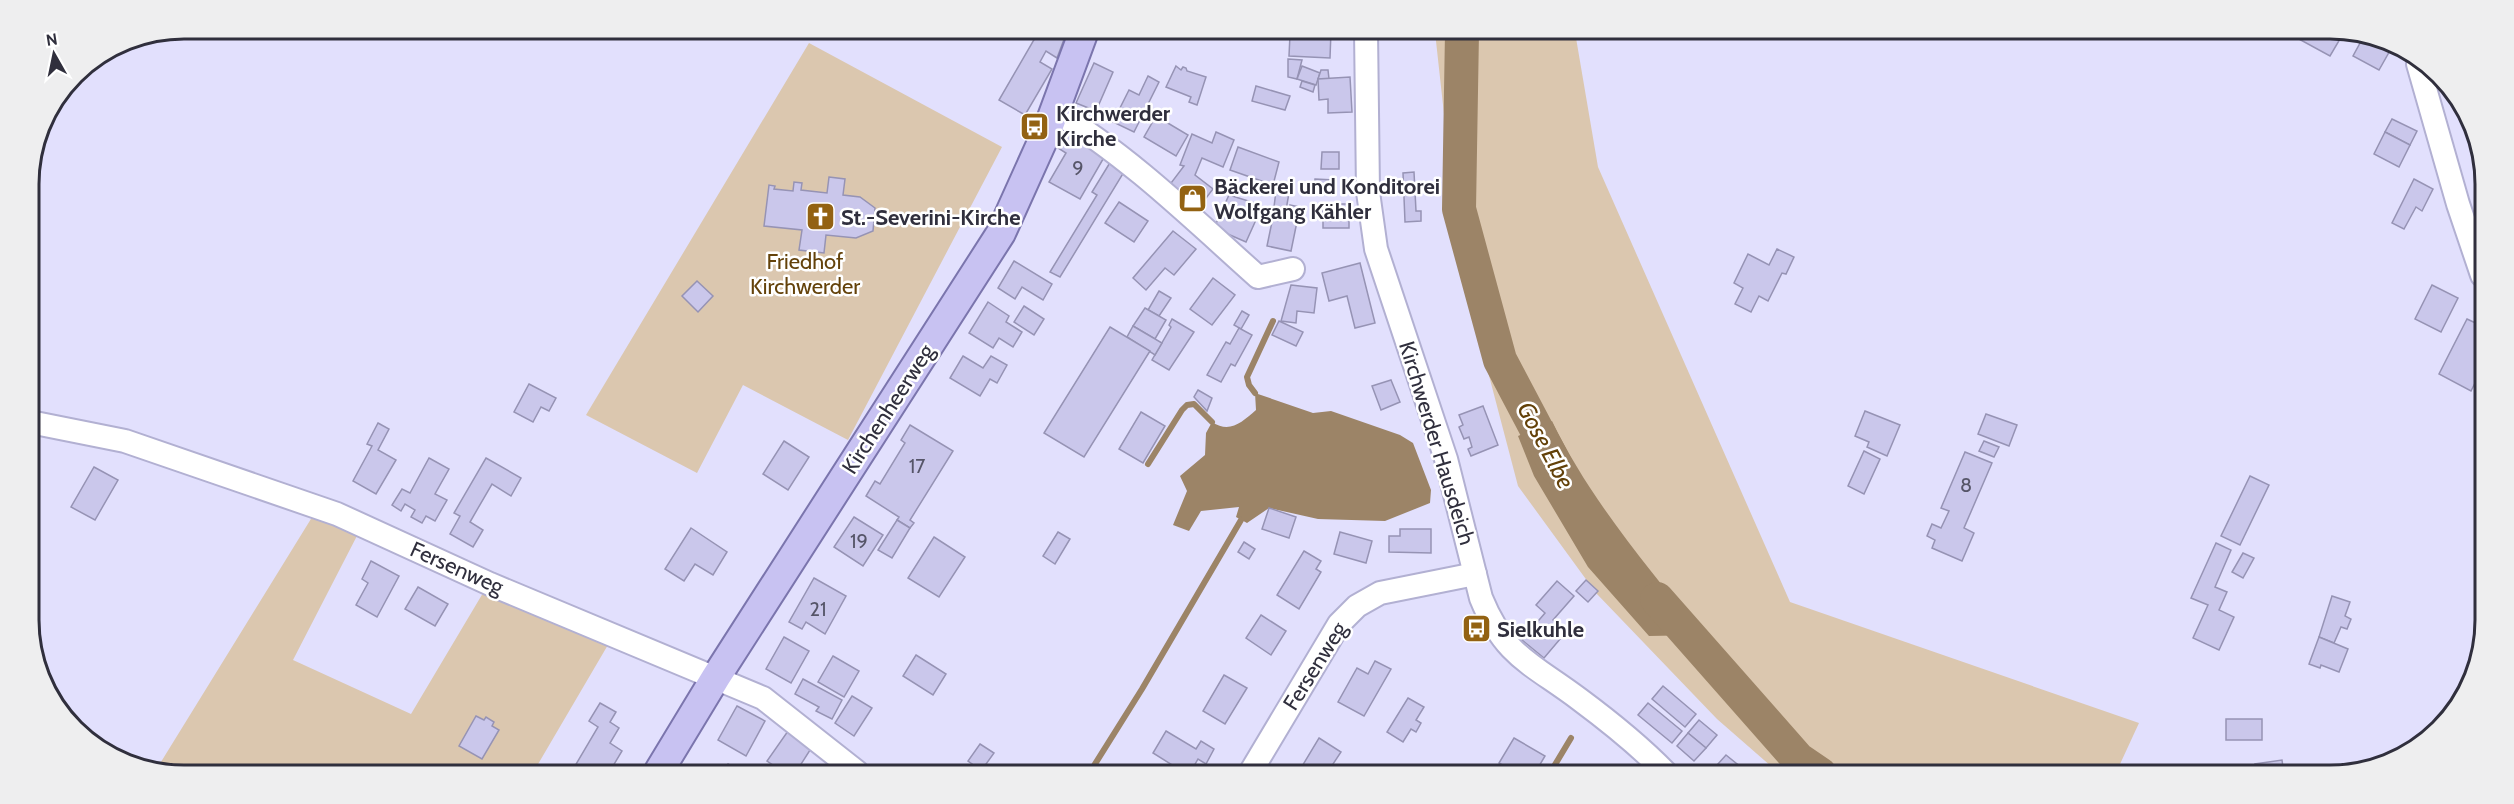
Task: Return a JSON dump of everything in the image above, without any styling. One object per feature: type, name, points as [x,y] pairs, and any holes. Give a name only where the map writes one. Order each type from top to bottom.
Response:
[{"type":"main road","name":"Kirchenheerweg","points":[[663,765],[716,677],[1001,233],[1054,111],[1081,39]]},
{"type":"street","name":"Kirchwerder Hausdeich","points":[[1366,39],[1368,192],[1376,249],[1446,459],[1475,574],[1490,619],[1502,639],[1518,656],[1623,732],[1658,765]]},
{"type":"street","points":[[2420,71],[2458,204],[2475,254]]},
{"type":"street","points":[[1054,111],[1088,131],[1158,188],[1258,277],[1293,269]]},
{"type":"street","name":"Fersenweg","points":[[39,424],[125,441],[337,514],[490,584],[763,698],[848,765]]},
{"type":"street","name":"Fersenweg","points":[[1255,765],[1339,624],[1358,606],[1380,592],[1475,574]]},
{"type":"green space","points":[[1436,39],[1576,39],[1598,167],[1790,602],[2139,723],[2120,765],[1770,765],[1717,719],[1596,593],[1518,486],[1461,269]]},
{"type":"green space","name":"Friedhof Kirchwerder","points":[[809,43],[1002,147],[848,440],[743,385],[697,473],[586,415]]},
{"type":"green space","points":[[314,514],[360,530],[293,660],[411,714],[483,593],[612,638],[538,765],[184,765],[160,763]]},
{"type":"water","points":[[1255,393],[1313,413],[1331,411],[1400,435],[1413,443],[1431,490],[1430,503],[1385,521],[1318,519],[1269,508],[1247,523],[1236,517],[1239,507],[1201,511],[1189,531],[1173,525],[1187,491],[1180,476],[1205,455],[1206,433],[1212,422],[1230,427],[1241,422],[1256,410]]},
{"type":"water","points":[[1552,421],[1567,450],[1602,505],[1702,635],[1649,636],[1588,567],[1534,476],[1518,436]]},
{"type":"building","points":[[1034,39],[1064,39],[1057,58],[1046,51],[1040,62],[1052,69],[1025,115],[999,100]]},
{"type":"building","points":[[1290,39],[1331,39],[1330,58],[1289,56]]},
{"type":"building","points":[[2299,39],[2340,40],[2330,56]]},
{"type":"building","points":[[2360,43],[2389,52],[2379,70],[2353,56]]},
{"type":"building","points":[[1288,59],[1302,60],[1297,79],[1288,77]]},
{"type":"building","points":[[1094,63],[1113,72],[1096,111],[1076,103]]},
{"type":"building","points":[[1176,66],[1181,70],[1183,67],[1187,71],[1206,77],[1197,105],[1189,102],[1191,97],[1166,87]]},
{"type":"building","points":[[1302,66],[1320,73],[1316,85],[1297,79]]},
{"type":"building","points":[[1321,70],[1328,70],[1329,79],[1318,79]]},
{"type":"building","points":[[1148,76],[1159,82],[1134,132],[1113,122],[1129,90],[1139,95]]},
{"type":"building","points":[[1350,77],[1352,112],[1328,113],[1328,99],[1319,100],[1318,79]]},
{"type":"building","points":[[1302,81],[1315,85],[1313,92],[1300,87]]},
{"type":"building","points":[[1256,86],[1290,96],[1285,110],[1252,101]]},
{"type":"building","points":[[1156,116],[1188,135],[1176,156],[1144,137]]},
{"type":"building","points":[[2392,119],[2417,131],[2410,145],[2385,132]]},
{"type":"building","points":[[1067,132],[1106,154],[1080,199],[1049,182],[1066,153],[1058,148]]},
{"type":"building","points":[[1216,132],[1234,140],[1223,167],[1202,158],[1195,175],[1213,189],[1197,210],[1168,187],[1184,166],[1180,165],[1192,134],[1212,143]]},
{"type":"building","points":[[2385,132],[2410,145],[2399,167],[2374,154]]},
{"type":"building","points":[[1238,147],[1279,162],[1273,185],[1230,170]]},
{"type":"building","points":[[1322,152],[1339,152],[1339,169],[1321,169]]},
{"type":"building","points":[[1111,161],[1124,172],[1060,277],[1050,272],[1097,195],[1092,192]]},
{"type":"building","points":[[1414,172],[1416,211],[1421,211],[1421,221],[1405,222],[1403,173]]},
{"type":"building","name":"St.-Severini-Kirche","points":[[829,177],[845,179],[843,195],[860,197],[875,208],[873,231],[856,238],[826,235],[824,253],[799,250],[802,230],[764,226],[769,185],[775,186],[774,189],[793,191],[794,182],[802,183],[801,190],[827,193]]},
{"type":"building","points":[[1315,179],[1334,180],[1333,190],[1314,190]]},
{"type":"building","points":[[2414,179],[2433,189],[2422,211],[2416,207],[2404,229],[2392,223]]},
{"type":"building","points":[[1276,191],[1289,193],[1286,210],[1274,207]]},
{"type":"building","points":[[1229,195],[1258,204],[1256,210],[1260,211],[1246,242],[1214,228]]},
{"type":"building","points":[[1119,202],[1148,221],[1134,242],[1105,223]]},
{"type":"building","points":[[1323,204],[1349,204],[1349,228],[1323,228]]},
{"type":"building","points":[[1290,205],[1300,207],[1291,251],[1267,246],[1274,212],[1288,215]]},
{"type":"building","points":[[1173,231],[1196,249],[1174,275],[1165,268],[1146,290],[1133,278]]},
{"type":"building","points":[[1777,249],[1794,257],[1786,274],[1782,273],[1768,301],[1759,296],[1751,312],[1735,304],[1743,288],[1734,283],[1748,254],[1769,265]]},
{"type":"building","points":[[1014,261],[1052,284],[1043,300],[1022,287],[1015,299],[998,288]]},
{"type":"building","points":[[1360,263],[1375,323],[1355,328],[1347,296],[1329,301],[1322,273]]},
{"type":"building","points":[[1213,278],[1235,295],[1212,325],[1190,309]]},
{"type":"building","points":[[697,281],[713,296],[698,312],[682,296]]},
{"type":"building","points":[[1291,285],[1317,288],[1314,313],[1297,311],[1296,323],[1281,321]]},
{"type":"building","points":[[2432,285],[2458,298],[2441,332],[2415,319]]},
{"type":"building","points":[[1159,291],[1171,298],[1159,316],[1148,310]]},
{"type":"building","points":[[988,302],[1009,316],[1006,322],[1022,332],[1013,347],[999,338],[993,348],[969,333]]},
{"type":"building","points":[[1024,306],[1044,319],[1034,335],[1014,322]]},
{"type":"building","points":[[1145,308],[1166,320],[1155,339],[1133,326]]},
{"type":"building","points":[[1242,311],[1249,315],[1241,329],[1234,325]]},
{"type":"building","points":[[1172,319],[1194,332],[1169,370],[1152,360],[1171,327],[1169,325]]},
{"type":"building","points":[[2467,319],[2475,323],[2475,383],[2471,391],[2439,374]]},
{"type":"building","points":[[1279,321],[1303,332],[1296,346],[1272,335]]},
{"type":"building","points":[[1133,326],[1162,343],[1155,355],[1127,337]]},
{"type":"building","points":[[1110,327],[1150,351],[1084,457],[1044,433]]},
{"type":"building","points":[[1239,328],[1252,335],[1235,366],[1231,364],[1221,382],[1207,375],[1226,342],[1230,344]]},
{"type":"building","points":[[963,356],[983,368],[991,356],[1007,365],[997,383],[990,379],[980,396],[950,378]]},
{"type":"building","points":[[1391,380],[1400,402],[1381,410],[1372,386]]},
{"type":"building","points":[[529,384],[556,398],[549,411],[541,407],[533,422],[514,412]]},
{"type":"building","points":[[1198,390],[1212,398],[1207,411],[1194,397]]},
{"type":"building","points":[[1483,406],[1498,445],[1471,456],[1468,449],[1472,447],[1469,437],[1464,439],[1459,427],[1463,425],[1459,415]]},
{"type":"building","points":[[1865,411],[1900,425],[1887,456],[1867,447],[1869,442],[1855,436]]},
{"type":"building","points":[[1141,412],[1165,426],[1143,463],[1119,449]]},
{"type":"building","points":[[1986,414],[2017,425],[2009,446],[1978,434]]},
{"type":"building","points":[[378,423],[389,429],[378,450],[396,460],[376,494],[353,481],[372,446],[367,444]]},
{"type":"building","points":[[910,425],[953,451],[910,520],[914,523],[910,528],[897,520],[899,517],[866,496],[875,481],[880,484],[905,443],[901,440]]},
{"type":"building","points":[[784,441],[809,457],[788,490],[763,474]]},
{"type":"building","points":[[1984,441],[1999,447],[1994,457],[1979,451]]},
{"type":"building","points":[[1864,451],[1880,459],[1864,494],[1848,486]]},
{"type":"building","points":[[1965,452],[1992,463],[1964,528],[1974,533],[1962,561],[1932,548],[1935,540],[1927,536],[1932,524],[1941,528],[1949,511],[1941,508]]},
{"type":"building","points":[[429,458],[449,469],[435,494],[447,500],[435,521],[426,516],[422,523],[411,517],[415,510],[405,504],[401,511],[392,505],[402,489],[410,493]]},
{"type":"building","points":[[486,458],[521,478],[511,496],[492,484],[470,522],[483,530],[473,547],[450,534],[460,516],[454,513]]},
{"type":"building","points":[[94,467],[118,480],[95,520],[71,507]]},
{"type":"building","points":[[2250,476],[2269,485],[2240,545],[2221,536]]},
{"type":"building","points":[[1269,508],[1296,517],[1289,538],[1262,529]]},
{"type":"building","points":[[854,517],[883,535],[863,566],[834,547]]},
{"type":"building","points":[[897,520],[910,528],[892,558],[878,550]]},
{"type":"building","points":[[691,528],[727,552],[713,575],[695,564],[684,581],[665,569]]},
{"type":"building","points":[[1400,529],[1431,529],[1431,553],[1389,552],[1389,536],[1400,536]]},
{"type":"building","points":[[1058,532],[1070,539],[1055,564],[1043,556]]},
{"type":"building","points":[[1340,532],[1372,541],[1366,563],[1334,554]]},
{"type":"building","points":[[934,537],[965,557],[939,597],[908,578]]},
{"type":"building","points":[[1244,542],[1255,549],[1249,559],[1238,552]]},
{"type":"building","points":[[2216,543],[2231,550],[2215,587],[2227,592],[2219,610],[2234,617],[2219,650],[2193,638],[2208,605],[2191,598]]},
{"type":"building","points":[[1304,551],[1321,561],[1316,569],[1321,572],[1299,609],[1277,595]]},
{"type":"building","points":[[2243,553],[2254,558],[2243,578],[2232,572]]},
{"type":"building","points":[[371,561],[399,576],[377,617],[356,605],[368,583],[362,579]]},
{"type":"building","points":[[814,578],[846,596],[825,634],[806,622],[802,629],[789,622]]},
{"type":"building","points":[[1586,580],[1598,591],[1588,602],[1576,591]]},
{"type":"building","points":[[1557,581],[1574,596],[1553,620],[1566,632],[1544,658],[1522,640],[1545,613],[1536,605]]},
{"type":"building","points":[[418,587],[448,604],[435,626],[405,609]]},
{"type":"building","points":[[2332,596],[2350,602],[2345,616],[2351,619],[2347,629],[2341,627],[2334,643],[2319,637]]},
{"type":"building","points":[[1261,615],[1286,631],[1271,655],[1246,638]]},
{"type":"building","points":[[784,637],[809,651],[791,683],[766,669]]},
{"type":"building","points":[[2319,637],[2348,649],[2339,672],[2321,665],[2320,668],[2309,664]]},
{"type":"building","points":[[916,655],[946,674],[933,695],[903,676]]},
{"type":"building","points":[[833,656],[859,671],[844,697],[818,682]]},
{"type":"building","points":[[1375,661],[1391,669],[1364,716],[1338,702],[1357,668],[1368,674]]},
{"type":"building","points":[[1224,675],[1247,688],[1225,724],[1203,711]]},
{"type":"building","points":[[803,679],[842,700],[832,719],[816,711],[819,707],[795,694]]},
{"type":"building","points":[[1663,686],[1696,714],[1685,727],[1652,699]]},
{"type":"building","points":[[852,696],[872,708],[854,736],[835,723]]},
{"type":"building","points":[[1408,698],[1424,707],[1416,720],[1421,723],[1416,732],[1411,729],[1403,742],[1387,732]]},
{"type":"building","points":[[600,703],[616,712],[610,722],[619,728],[610,743],[622,751],[614,765],[576,765],[598,727],[589,721]]},
{"type":"building","points":[[1648,703],[1682,731],[1672,743],[1638,715]]},
{"type":"building","points":[[737,706],[765,721],[746,756],[718,740]]},
{"type":"building","points":[[476,716],[484,720],[486,717],[494,722],[492,726],[499,730],[482,759],[459,746]]},
{"type":"building","points":[[2226,719],[2262,719],[2262,740],[2226,740]]},
{"type":"building","points":[[1699,720],[1717,735],[1706,748],[1688,733]]},
{"type":"building","points":[[788,731],[812,747],[800,765],[773,765],[767,761]]},
{"type":"building","points":[[1166,731],[1196,749],[1201,741],[1214,749],[1206,764],[1198,759],[1195,765],[1172,765],[1153,753]]},
{"type":"building","points":[[1688,733],[1706,748],[1694,761],[1677,746]]},
{"type":"building","points":[[1319,738],[1341,752],[1332,765],[1303,765]]},
{"type":"building","points":[[1514,738],[1545,756],[1540,765],[1502,765],[1499,763]]},
{"type":"building","points":[[980,744],[994,753],[985,765],[971,765],[968,761]]},
{"type":"building","points":[[1726,755],[1738,765],[1717,765]]},
{"type":"building","points":[[2282,760],[2283,765],[2255,765]]},
{"type":"waterway","name":"Gose Elbe","points":[[1462,39],[1459,209],[1500,360],[1557,468]]},
{"type":"waterway","points":[[1255,393],[1247,377],[1273,321]]},
{"type":"waterway","points":[[1148,464],[1187,405],[1194,404],[1212,422]]},
{"type":"waterway","points":[[1094,765],[1142,689],[1241,520]]},
{"type":"waterway","name":"Gose Elbe","points":[[1657,599],[1798,759],[1807,765]]},
{"type":"waterway","points":[[1555,765],[1571,738]]},
{"type":"place","name":"Kirchwerder Kirche","points":[[1035,126]]},
{"type":"place","name":"Bäckerei und Konditorei Wolfgang Kähler","points":[[1193,199]]},
{"type":"place","name":"St.-Severini-Kirche","points":[[820,217]]},
{"type":"place","name":"Sielkuhle","points":[[1476,629]]}]
